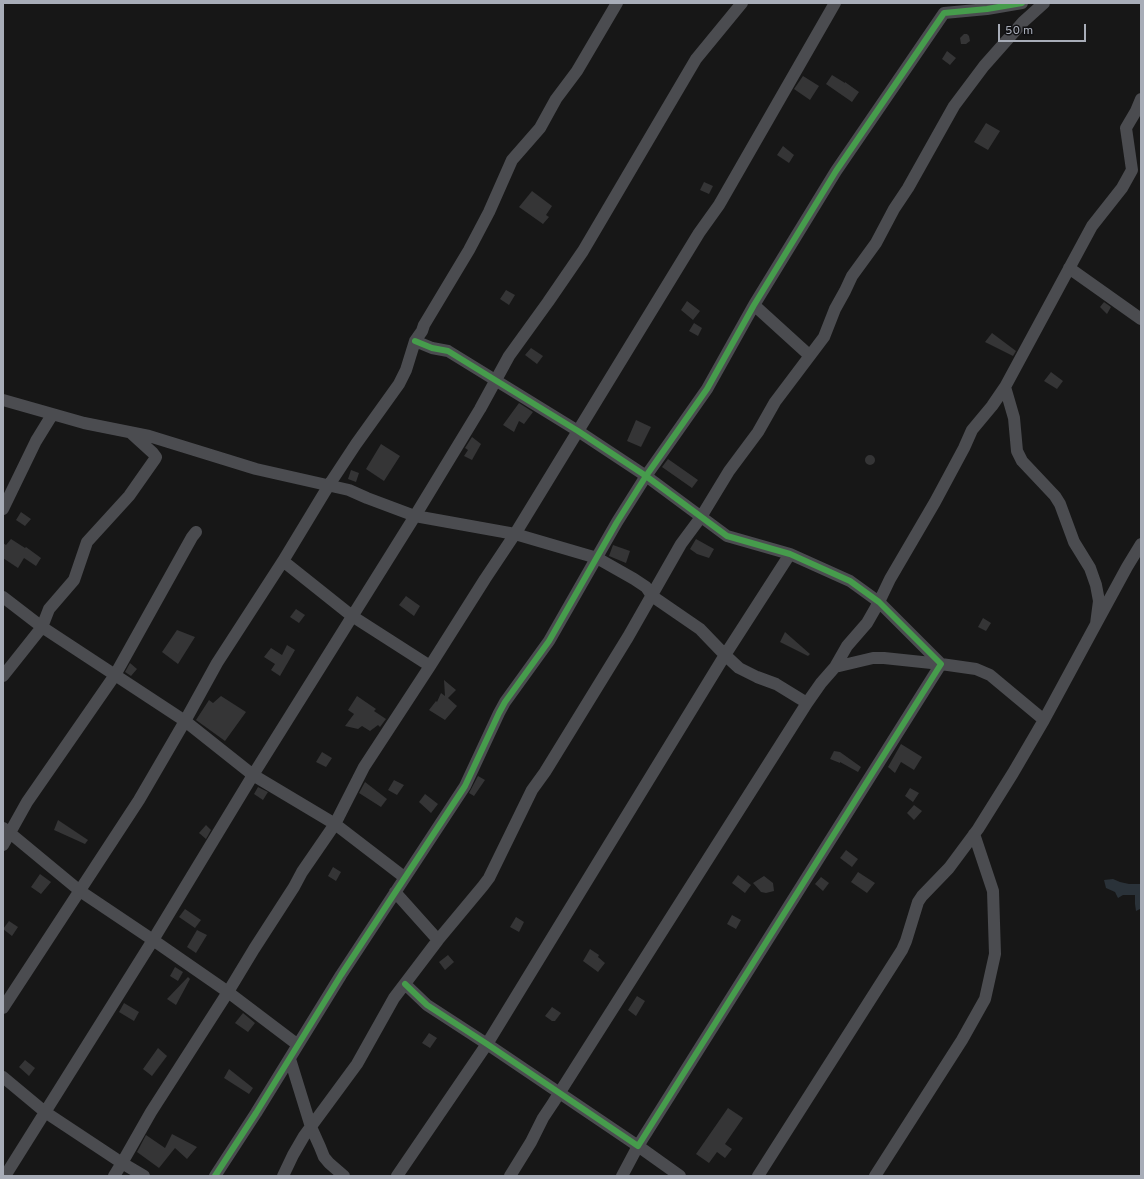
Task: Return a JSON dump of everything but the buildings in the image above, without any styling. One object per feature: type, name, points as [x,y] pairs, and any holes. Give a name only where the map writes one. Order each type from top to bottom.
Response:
[{"type":"street","points":[[3,1008],[139,800],[185,722],[217,663],[284,561],[329,485],[399,384],[406,370],[415,341],[469,250],[489,212],[512,160],[540,128],[556,99],[577,71],[618,3]]},
{"type":"street","points":[[4,1176],[153,940],[253,775],[415,516],[480,409],[509,356],[583,251],[696,59],[742,3]]},
{"type":"street","points":[[114,1176],[151,1112],[228,992],[302,872],[336,824],[364,767],[485,579],[516,534],[699,233],[719,205],[835,3]]},
{"type":"street","points":[[215,1176],[290,1059],[341,975],[465,786],[499,713],[549,642],[617,522],[646,476],[707,389],[754,306],[836,171],[944,13],[987,9],[1022,3]]},
{"type":"street","points":[[1023,22],[1036,3]]},
{"type":"street","points":[[283,1176],[299,1144],[357,1064],[394,998],[438,940],[489,878],[532,790],[553,759],[652,596],[681,544],[702,517],[729,471],[758,432],[775,402],[824,336],[835,309],[852,276],[876,243],[954,106],[984,66],[1023,22],[1044,3]]},
{"type":"street","points":[[510,1176],[531,1142],[543,1118],[807,703],[821,683],[835,667],[845,649],[868,623],[890,579],[935,502],[972,430],[992,406],[1004,387],[1092,226],[1122,188],[1132,170],[1126,128],[1141,99]]},
{"type":"street","points":[[1069,268],[1141,319]]},
{"type":"street","points":[[754,306],[809,355]]},
{"type":"street","points":[[415,341],[432,348],[448,351],[578,431],[646,476],[727,536],[790,554],[850,581],[879,602],[941,664]]},
{"type":"street","points":[[1004,387],[1014,418],[1017,451],[1022,461],[1055,496],[1065,515],[1074,542],[1090,568],[1096,585],[1098,601],[1096,624]]},
{"type":"street","points":[[3,400],[84,423],[149,436],[256,469],[349,490],[415,516],[516,534],[597,558],[646,587],[652,596],[700,629],[739,668],[776,684],[807,703]]},
{"type":"street","points":[[3,509],[36,441],[52,415]]},
{"type":"street","points":[[3,676],[42,628],[49,609],[74,580],[87,542],[129,496],[156,459],[153,453],[129,431]]},
{"type":"street","points":[[3,845],[6,830],[115,675],[196,532]]},
{"type":"street","points":[[758,1176],[902,950],[918,902],[955,862],[1013,773],[1044,720],[1141,544]]},
{"type":"street","points":[[398,1176],[487,1044],[725,655],[790,554]]},
{"type":"street","points":[[284,561],[352,616],[430,666]]},
{"type":"street","points":[[3,597],[42,628],[185,722],[253,775],[336,824],[404,877]]},
{"type":"street","points":[[835,667],[873,658],[892,658],[976,669],[990,675],[1044,720]]},
{"type":"street","points":[[622,1176],[638,1146],[941,664]]},
{"type":"street","points":[[6,830],[80,891],[228,992],[298,1045]]},
{"type":"street","points":[[875,1176],[962,1040],[985,999],[995,954],[993,891],[974,834]]},
{"type":"street","points":[[395,892],[438,940]]},
{"type":"street","points":[[405,984],[428,1005],[638,1146],[680,1176]]},
{"type":"street","points":[[290,1059],[311,1127],[324,1157],[344,1176]]},
{"type":"street","points":[[3,1077],[45,1112],[144,1176]]},
{"type":"shaded area","points":[[1113,879],[1129,884],[1141,884],[1140,909],[1136,911],[1135,895],[1123,895],[1118,898],[1115,892],[1106,888],[1104,880]]},
{"type":"cycle path","points":[[215,1176],[256,1113],[341,975],[465,786],[505,702],[549,641],[617,522],[646,476],[707,389],[754,305],[836,171],[944,13],[987,9],[1022,3]]},
{"type":"cycle path","points":[[405,984],[427,1005],[638,1146],[941,664],[879,602],[850,581],[790,554],[727,536],[646,476],[578,431],[448,351],[432,348],[415,341]]}]
